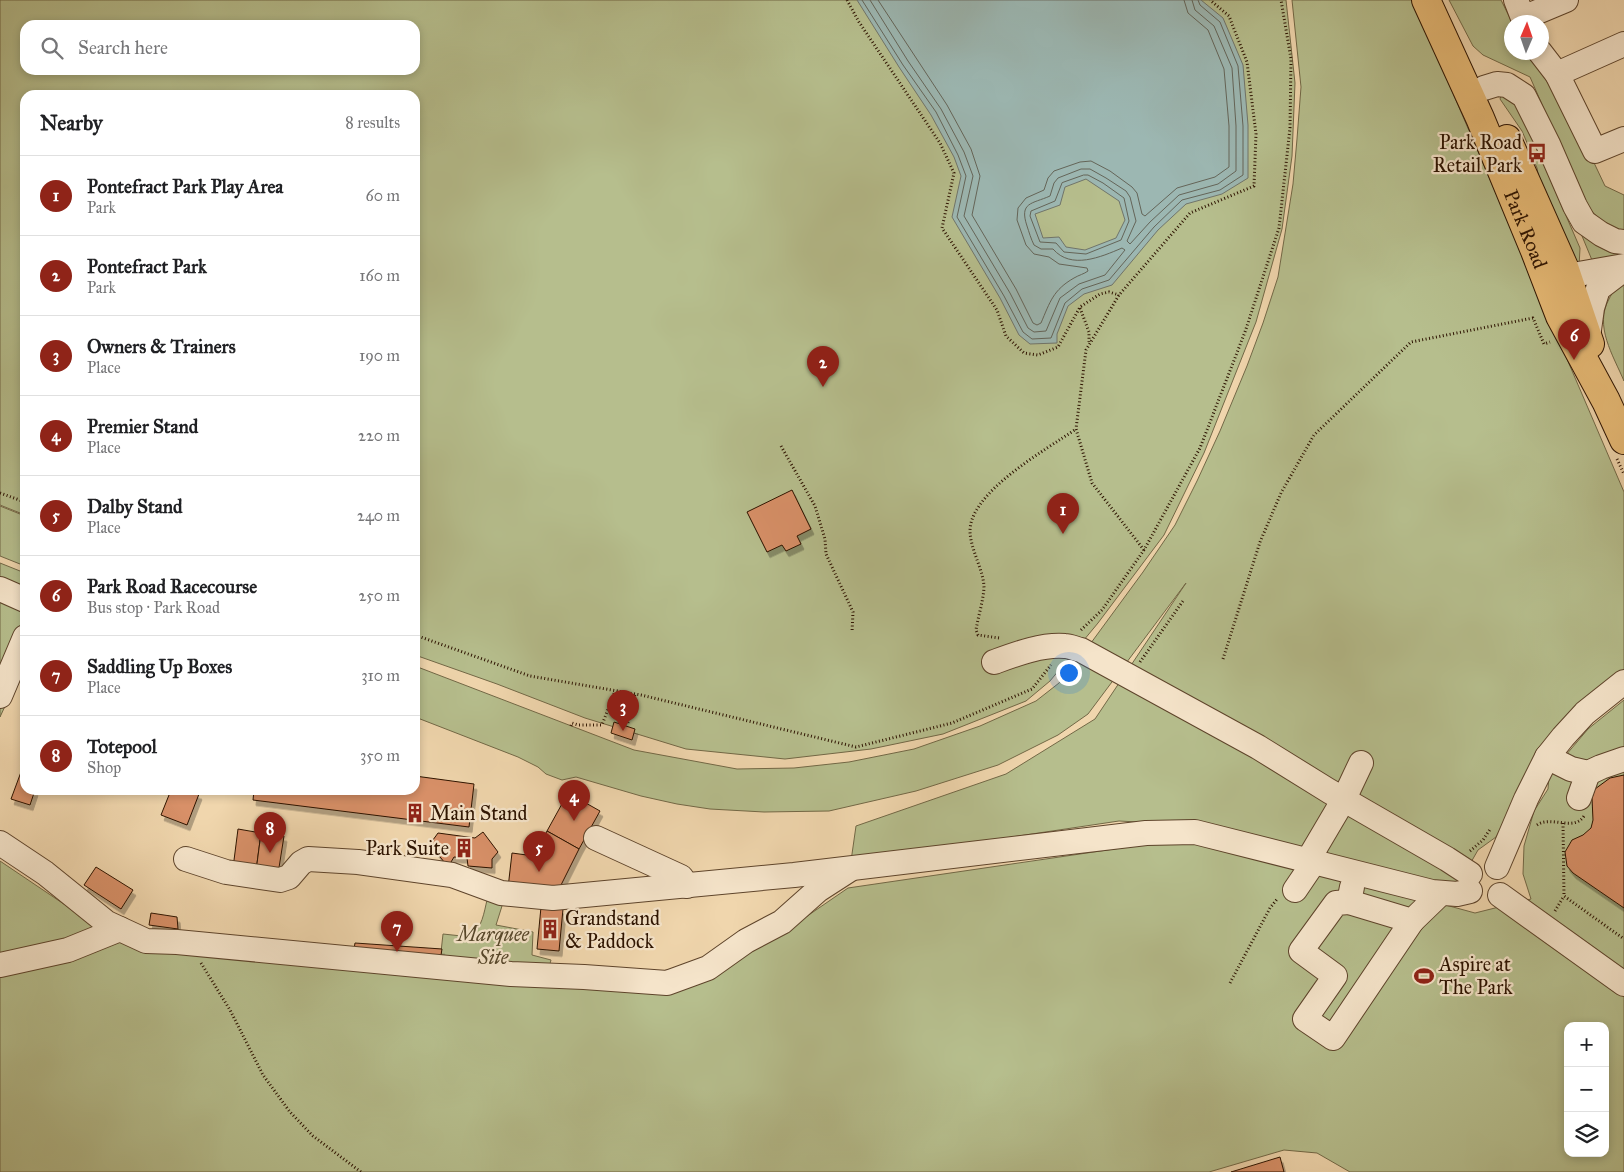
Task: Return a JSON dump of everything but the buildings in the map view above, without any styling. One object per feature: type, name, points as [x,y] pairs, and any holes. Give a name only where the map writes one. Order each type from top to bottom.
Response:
[{"type":"main road","name":"Park Road","points":[[1426,0],[1480,118],[1560,316],[1606,401],[1624,440]]},
{"type":"main road","name":"Park Road","points":[[1435,0],[1486,82],[1513,151],[1567,276],[1588,337],[1606,401]]},
{"type":"main road","points":[[1480,118],[1479,107],[1486,82]]},
{"type":"street","points":[[1522,13],[1566,0]]},
{"type":"street","points":[[1557,74],[1624,44]]},
{"type":"street","points":[[1546,60],[1557,74],[1595,151],[1624,139]]},
{"type":"street","points":[[1486,82],[1508,85],[1524,96],[1584,222],[1602,234],[1616,241],[1624,242]]},
{"type":"street","points":[[1540,264],[1552,272],[1567,276],[1624,267]]},
{"type":"street","points":[[1588,337],[1592,308],[1598,289],[1624,267]]},
{"type":"street","points":[[0,589],[20,598]]},
{"type":"street","points":[[186,859],[226,872],[280,880],[289,877],[301,863],[308,859],[358,862],[452,875],[501,893],[553,898],[687,886],[1146,833],[1195,832],[1441,893],[1457,894],[1470,883],[1474,869],[1485,864],[1498,867],[1505,878],[1504,890],[1495,899],[1484,900],[1474,896],[1470,883],[1448,859],[1258,747],[1081,650],[1066,646],[1031,650],[994,662]]},
{"type":"street","points":[[0,696],[14,647]]},
{"type":"street","points":[[1498,867],[1526,799],[1547,757],[1562,737],[1585,713],[1624,682]]},
{"type":"street","points":[[1547,757],[1571,770],[1588,774]]},
{"type":"street","points":[[1579,798],[1588,774],[1601,766],[1624,759]]},
{"type":"street","points":[[1288,892],[1311,861],[1361,763]]},
{"type":"street","points":[[596,838],[681,877],[687,886]]},
{"type":"street","points":[[0,843],[45,873],[107,924],[146,941],[192,943],[511,974],[667,983],[708,968],[746,940],[782,922],[818,890],[852,867]]},
{"type":"street","points":[[1349,902],[1355,872]]},
{"type":"street","points":[[1412,921],[1349,902],[1336,903],[1301,951],[1335,976],[1305,1019],[1333,1038],[1412,921],[1441,893]]},
{"type":"street","points":[[1500,895],[1624,984]]},
{"type":"street","points":[[0,965],[68,950],[120,929]]},
{"type":"path","points":[[847,0],[859,22],[940,143],[954,172],[942,228],[997,310],[1006,336],[1024,353],[1038,355],[1046,353],[1058,347],[1080,307],[1100,294],[1109,292],[1119,296]]},
{"type":"path","points":[[1144,550],[1092,483],[1076,429],[1086,350],[1119,296],[1190,213],[1254,186],[1256,134],[1247,62],[1229,16],[1210,0]]},
{"type":"path","points":[[420,637],[530,676],[635,694],[856,747],[952,723],[1032,689],[1066,646],[1102,610],[1144,550],[1200,448],[1245,332],[1279,228],[1290,128],[1291,59],[1281,0]]},
{"type":"path","points":[[1080,307],[1089,332],[1090,344]]},
{"type":"path","points":[[1222,659],[1260,542],[1281,493],[1314,435],[1387,364],[1411,342],[1533,318],[1544,344],[1552,341]]},
{"type":"path","points":[[1031,650],[1025,643],[978,635],[976,630],[984,588],[970,534],[971,523],[982,501],[998,483],[1076,429]]},
{"type":"path","points":[[780,446],[815,506],[825,539],[826,554],[852,612],[852,632]]},
{"type":"path","points":[[0,493],[20,500]]},
{"type":"path","points":[[1129,677],[1184,601]]},
{"type":"path","points":[[571,726],[572,723],[578,725],[602,725],[615,691]]},
{"type":"path","points":[[628,723],[635,694]]},
{"type":"path","points":[[1563,822],[1564,896],[1624,939]]},
{"type":"path","points":[[1230,983],[1270,908],[1288,892]]},
{"type":"path","points":[[192,943],[201,963],[264,1075],[290,1112],[313,1136],[361,1172]]},
{"type":"green space","points":[[0,0],[1286,0],[1295,83],[1292,156],[1282,229],[1256,322],[1204,453],[1164,535],[1098,623],[1050,681],[1026,701],[943,734],[871,749],[785,759],[686,749],[585,718],[420,657],[420,90],[20,90],[20,513],[0,505]]},
{"type":"green space","points":[[1292,0],[1413,0],[1624,492],[1624,672],[1536,760],[1496,837],[1478,850],[1458,885],[1443,886],[1175,824],[1119,821],[851,861],[856,826],[1006,774],[1095,719],[1186,583],[1088,714],[1058,735],[998,765],[916,791],[829,811],[764,812],[710,809],[641,796],[576,777],[562,780],[546,774],[538,767],[518,757],[420,719],[420,668],[634,750],[737,769],[794,768],[849,762],[914,749],[980,726],[1036,701],[1059,683],[1143,572],[1175,525],[1220,431],[1247,366],[1278,277],[1293,184],[1301,87]]},
{"type":"green space","points":[[1449,0],[1501,0],[1508,15],[1504,15],[1504,60],[1530,60],[1553,76],[1605,186],[1624,195],[1624,231],[1611,226],[1595,215],[1583,198],[1530,77],[1483,55],[1473,46]]},
{"type":"green space","points":[[1501,96],[1516,101],[1535,142],[1528,145],[1522,131],[1500,99]]},
{"type":"green space","points":[[1541,158],[1580,248],[1579,267],[1542,196],[1534,161]]},
{"type":"green space","points":[[1575,219],[1624,247],[1624,257],[1594,265]]},
{"type":"green space","points":[[1624,281],[1624,381],[1610,351],[1603,320],[1605,309],[1611,296]]},
{"type":"green space","points":[[0,506],[20,514],[20,564],[0,556]]},
{"type":"green space","points":[[0,563],[20,571],[20,674],[0,717]]},
{"type":"green space","points":[[1624,700],[1624,1172],[1350,1172],[1317,1153],[1284,1150],[1209,1172],[0,1172],[0,861],[95,925],[705,980],[781,934],[848,888],[1196,837],[1475,913],[1531,899],[1523,874],[1524,846],[1534,811],[1548,789],[1549,775],[1588,729]]},
{"type":"green space","name":"Marquee Site","points":[[487,900],[502,906],[496,925],[533,932],[532,955],[551,960],[549,967],[440,961],[443,934],[471,937],[484,915]]},
{"type":"water","points":[[857,0],[1201,0],[1223,18],[1243,65],[1248,125],[1248,178],[1222,194],[1186,204],[1158,230],[1112,285],[1084,294],[1068,306],[1057,334],[1057,343],[1030,344],[1019,335],[1000,298],[952,217],[961,176],[954,157],[931,115]],"holes":[[[1086,179],[1119,201],[1125,220],[1116,238],[1085,250],[1066,247],[1059,237],[1043,238],[1035,214],[1060,205],[1065,187]]]},
{"type":"place","name":"Park Road Retail Park","points":[[1537,153]]},
{"type":"place","name":"Park Road Racecourse","points":[[1574,360]]},
{"type":"place","name":"Pontefract Park","points":[[823,387]]},
{"type":"place","name":"Pontefract Park Play Area","points":[[1063,534]]},
{"type":"place","name":"Owners & Trainers","points":[[623,731]]},
{"type":"place","name":"Main Stand","points":[[415,813]]},
{"type":"place","name":"Premier Stand","points":[[574,821]]},
{"type":"place","name":"Park Suite","points":[[464,848]]},
{"type":"place","name":"Totepool","points":[[270,853]]},
{"type":"place","name":"Dalby Stand","points":[[539,872]]},
{"type":"place","name":"Grandstand & Paddock","points":[[550,929]]},
{"type":"place","name":"Saddling Up Boxes","points":[[397,952]]},
{"type":"place","name":"Aspire at The Park","points":[[1424,976]]}]
